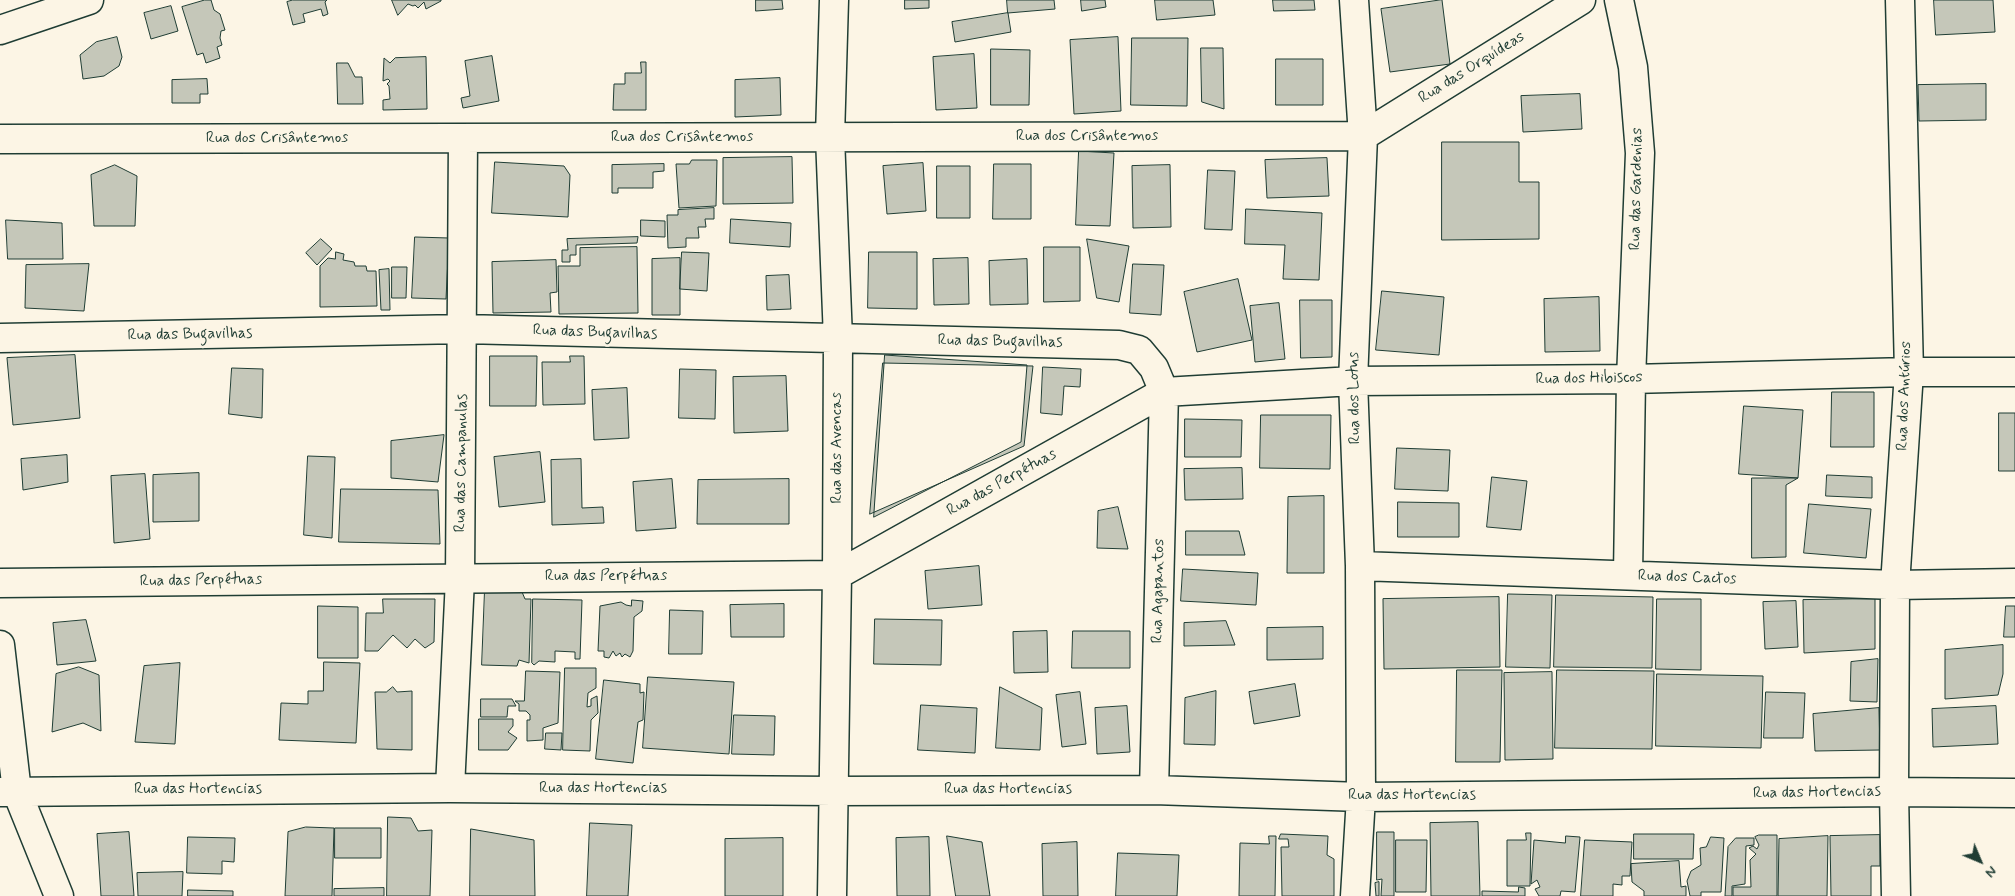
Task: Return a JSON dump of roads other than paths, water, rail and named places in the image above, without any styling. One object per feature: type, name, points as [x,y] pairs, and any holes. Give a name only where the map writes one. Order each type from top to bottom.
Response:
[{"type":"street","points":[[0,30],[89,0]]},
{"type":"street","name":"Rua das Avencas","points":[[832,896],[837,576],[838,339],[830,137],[834,0]]},
{"type":"street","name":"Rua dos Lotus","points":[[1354,0],[1363,136],[1353,381],[1360,566],[1361,797],[1355,896]]},
{"type":"street","name":"Rua das Orquídeas","points":[[1363,136],[1581,0]]},
{"type":"street","name":"Rua das Gardenias","points":[[1619,0],[1633,66],[1640,153],[1630,379],[1628,575]]},
{"type":"street","name":"Rua dos Antúrios","points":[[1896,896],[1894,792],[1895,585],[1909,372],[1900,0]]},
{"type":"street","name":"Rua dos Crisântemos","points":[[0,139],[1363,136]]},
{"type":"street","name":"Rua das Campanulas","points":[[450,788],[460,579],[463,138]]},
{"type":"street","name":"Rua das Bugavilhas","points":[[0,338],[463,329],[1119,345],[1139,350],[1154,368],[1164,392]]},
{"type":"street","name":"Rua dos Hibiscos","points":[[1164,392],[1353,381],[1630,379],[1909,372],[2015,372]]},
{"type":"street","name":"Rua das Perpétuas","points":[[0,583],[837,576],[1164,392]]},
{"type":"street","name":"Rua Agapantos","points":[[1154,790],[1164,392]]},
{"type":"street","name":"Rua dos Cactos","points":[[1360,566],[1895,585],[2015,583]]},
{"type":"street","points":[[0,645],[8,792],[59,896]]},
{"type":"street","name":"Rua das Hortencias","points":[[8,792],[450,788],[833,791],[1154,790],[1361,797],[1894,792],[2015,793]]}]
